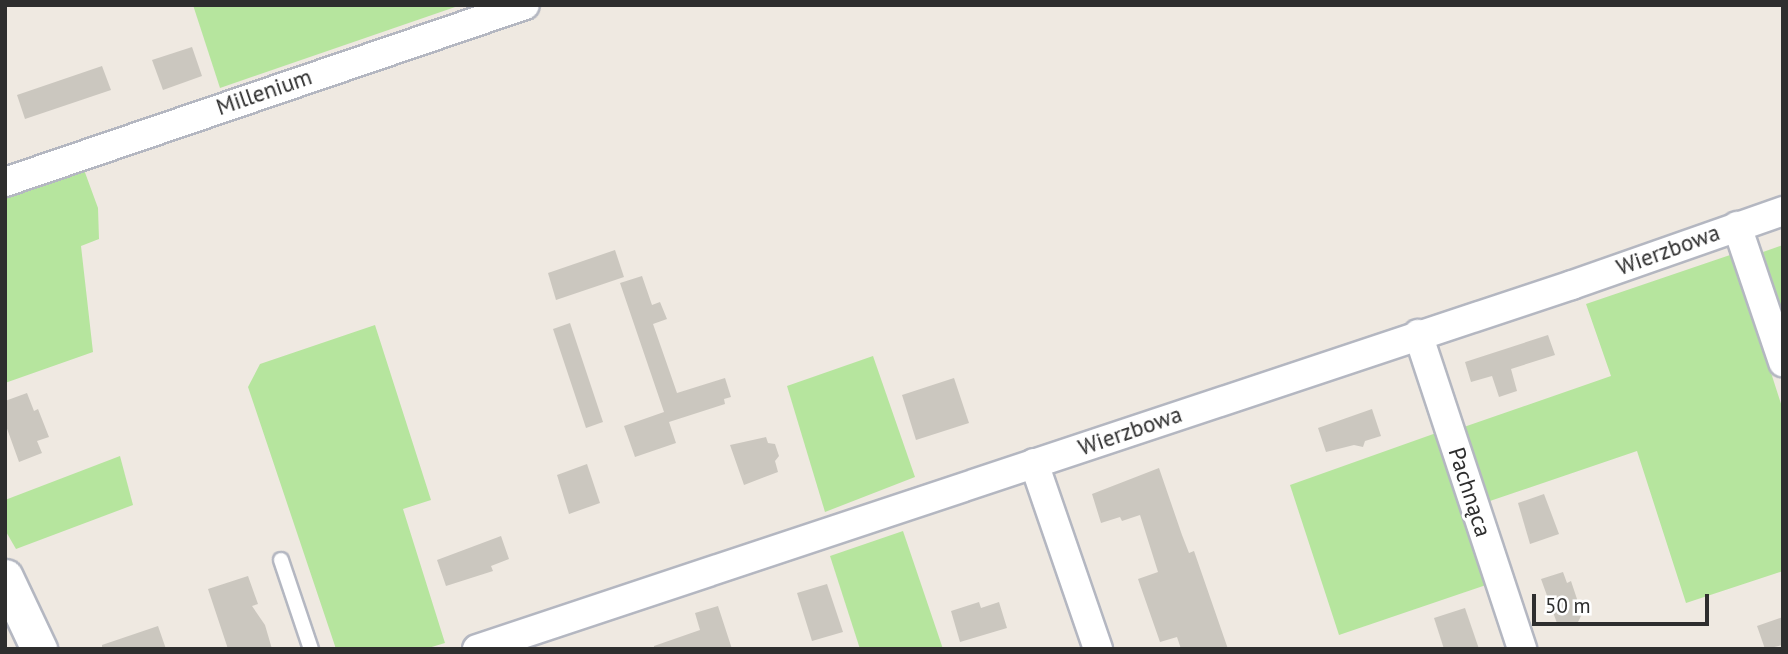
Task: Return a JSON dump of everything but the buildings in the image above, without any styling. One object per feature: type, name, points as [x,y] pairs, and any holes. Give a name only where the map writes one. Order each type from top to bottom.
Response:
[{"type":"street","name":"Millenium","points":[[5,182],[525,5]]},
{"type":"street","name":"Wierzbowa","points":[[477,649],[1572,285],[1783,211]]},
{"type":"street","points":[[1737,226],[1783,362]]},
{"type":"street","name":"Pachnąca","points":[[1418,334],[1522,649]]},
{"type":"street","points":[[1034,463],[1098,649]]},
{"type":"street","points":[[5,577],[38,649]]},
{"type":"lane","points":[[281,560],[311,649]]},
{"type":"green space","points":[[193,5],[461,5],[220,88]]},
{"type":"green space","points":[[83,167],[98,208],[99,239],[81,246],[93,352],[5,383],[5,195]]},
{"type":"green space","points":[[1783,245],[1783,317],[1763,252]]},
{"type":"green space","points":[[1733,254],[1783,410],[1783,571],[1686,603],[1637,451],[1487,502],[1461,428],[1611,376],[1586,304]]},
{"type":"green space","points":[[375,325],[431,500],[403,509],[445,643],[425,649],[336,649],[248,387],[260,364]]},
{"type":"green space","points":[[873,356],[915,477],[825,512],[787,386]]},
{"type":"green space","points":[[1439,432],[1489,584],[1339,635],[1290,485]]},
{"type":"green space","points":[[120,456],[133,505],[16,549],[5,530],[5,500]]},
{"type":"green space","points":[[903,531],[943,649],[860,649],[830,556]]}]
